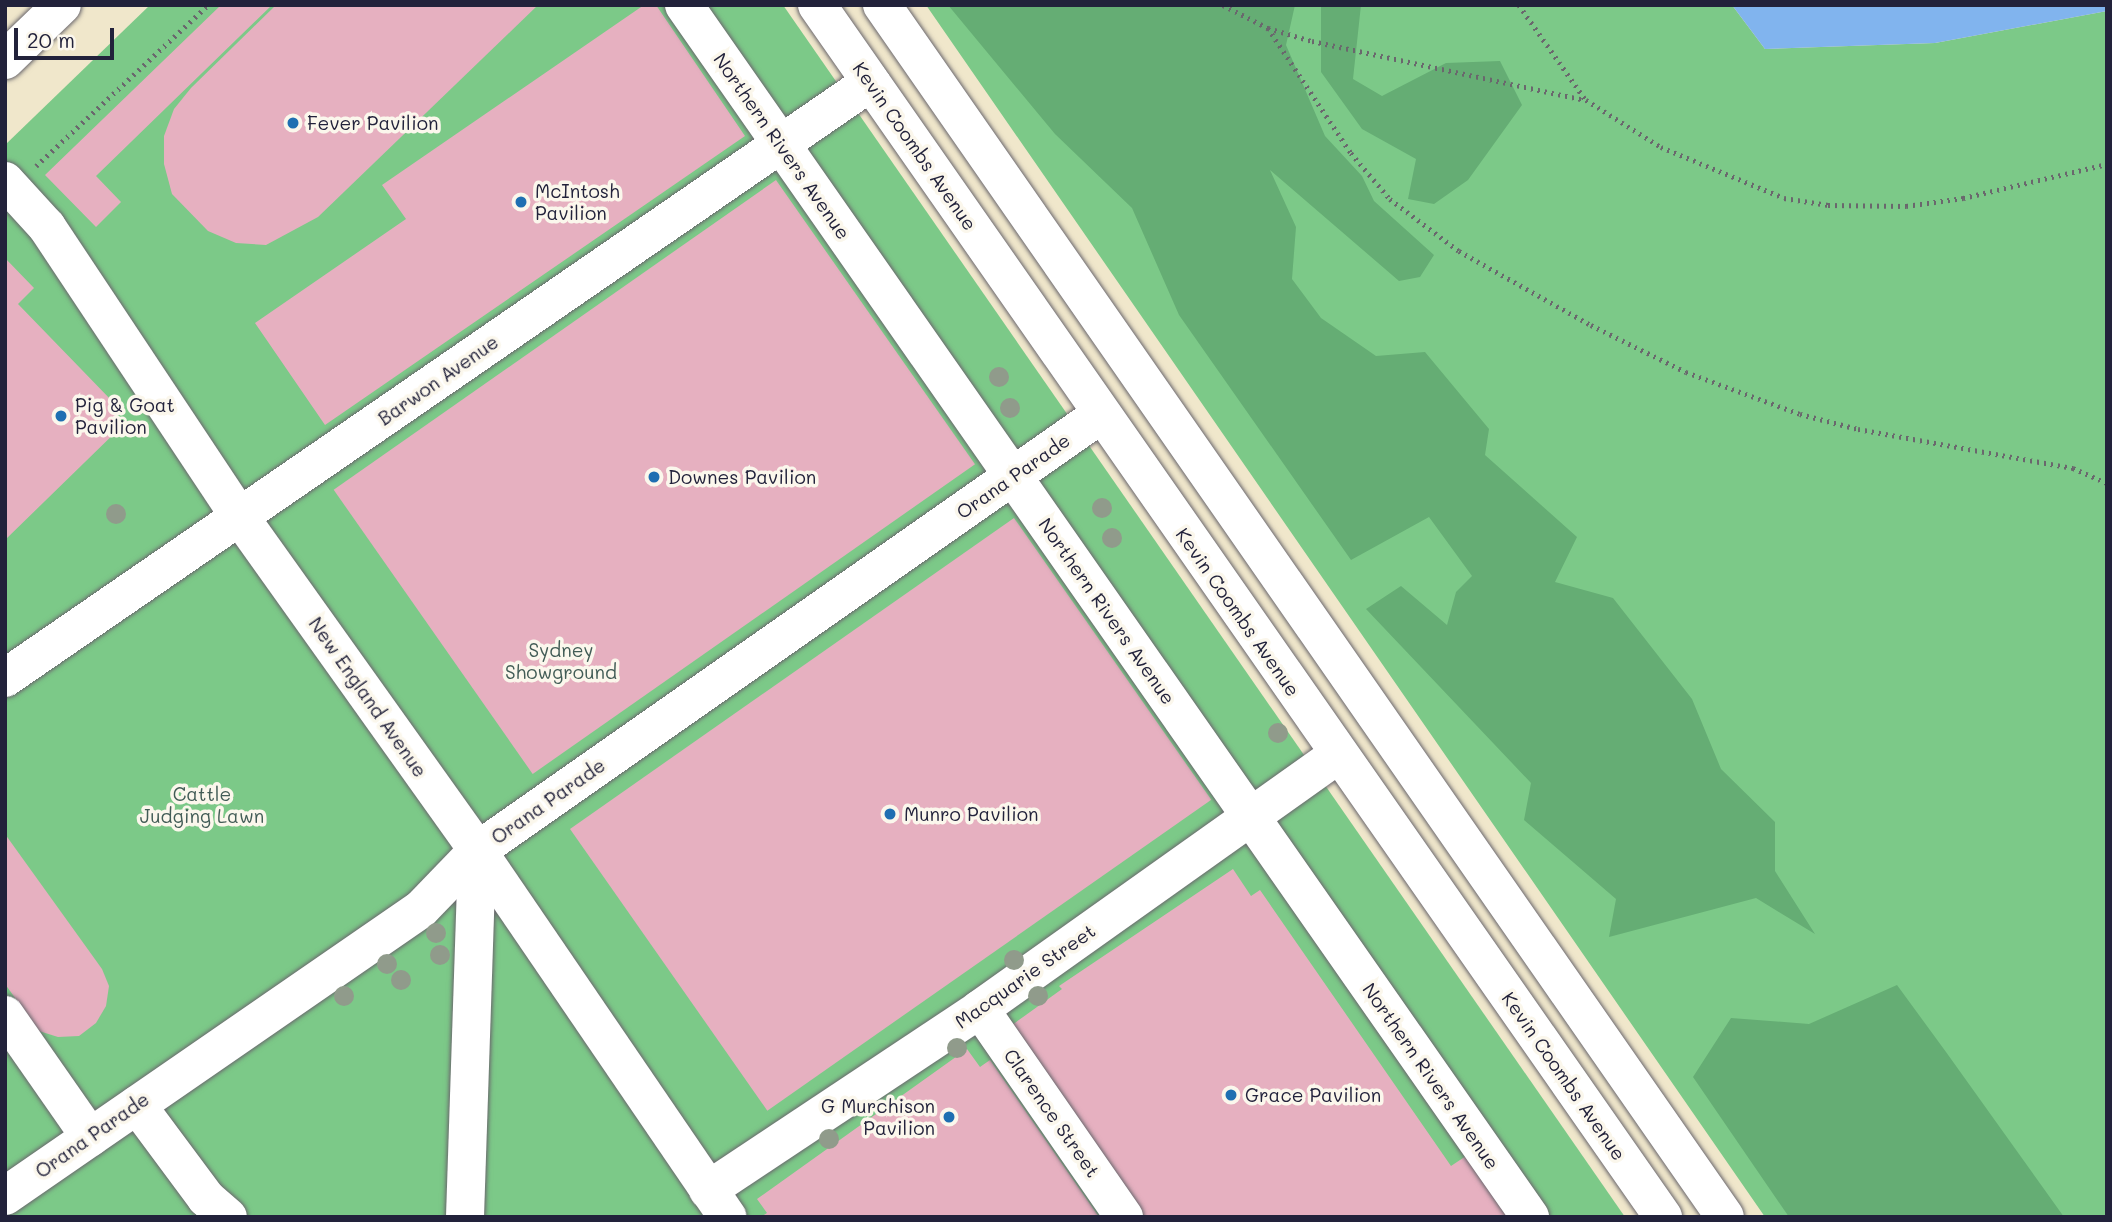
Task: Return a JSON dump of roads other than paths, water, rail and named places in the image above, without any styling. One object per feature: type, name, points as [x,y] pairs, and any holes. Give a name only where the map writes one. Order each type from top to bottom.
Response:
[{"type":"street","points":[[5,60],[62,5]]},
{"type":"street","name":"Northern Rivers Avenue","points":[[684,5],[1530,1217]]},
{"type":"street","name":"Kevin Coombs Avenue","points":[[817,5],[1100,415],[1663,1217]]},
{"type":"street","points":[[882,5],[1725,1217]]},
{"type":"street","name":"Barwon Avenue","points":[[5,678],[871,82]]},
{"type":"street","name":"New England Avenue","points":[[9,185],[47,227],[240,517],[477,850],[717,1203]]},
{"type":"street","name":"Orana Parade","points":[[5,1196],[421,909],[477,850],[1145,382]]},
{"type":"street","name":"Macquarie Street","points":[[717,1203],[980,1009],[1338,755]]},
{"type":"street","points":[[466,1217],[477,850]]},
{"type":"street","name":"Clarence Street","points":[[980,1009],[1124,1217]]},
{"type":"street","points":[[5,1015],[90,1137]]},
{"type":"street","points":[[137,1105],[206,1198],[228,1217]]},
{"type":"water","points":[[1732,5],[2107,5],[2107,11],[1935,43],[1765,49]]},
{"type":"place","name":"Fever Pavilion","points":[[293,123]]},
{"type":"place","name":"McIntosh Pavilion","points":[[521,202]]},
{"type":"place","name":"Pig & Goat Pavilion","points":[[61,416]]},
{"type":"place","name":"Downes Pavilion","points":[[654,477]]},
{"type":"place","name":"Munro Pavilion","points":[[890,814]]},
{"type":"place","name":"Grace Pavilion","points":[[1231,1095]]},
{"type":"place","name":"G Murchison Pavilion","points":[[949,1117]]},
{"type":"park label","name":"Sydney Showground","points":[[561,661]]},
{"type":"park label","name":"Cattle Judging Lawn","points":[[202,805]]}]
